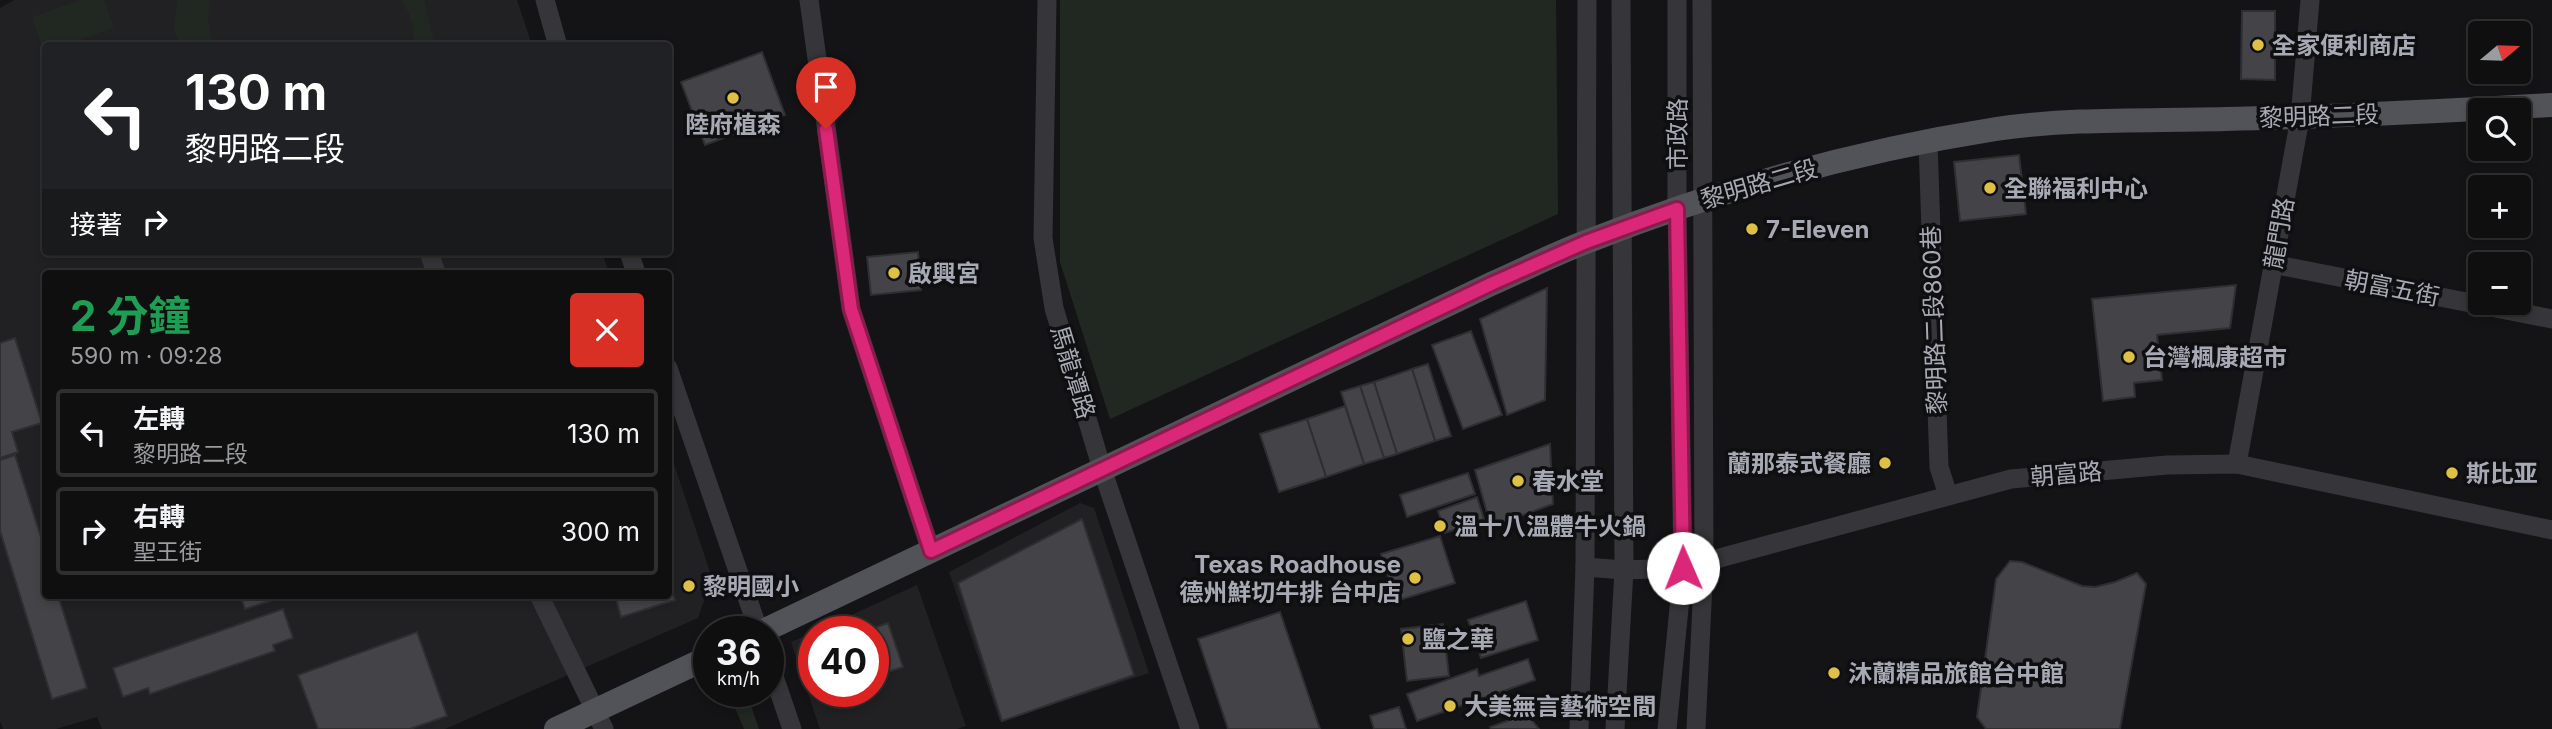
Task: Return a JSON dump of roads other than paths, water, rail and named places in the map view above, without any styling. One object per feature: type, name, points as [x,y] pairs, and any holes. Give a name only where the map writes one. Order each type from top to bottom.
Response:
[{"type":"main road","name":"黎明路二段","points":[[784,621],[1491,284],[1586,242],[1702,200],[1785,174],[1998,129],[2060,124],[2300,118],[2552,105]]},
{"type":"main road","points":[[555,729],[600,719],[693,666]]},
{"type":"street","points":[[545,0],[557,42]]},
{"type":"street","points":[[809,0],[851,309],[931,551]]},
{"type":"street","name":"馬龍潭路","points":[[1047,0],[1043,238],[1054,308],[1102,469],[1190,729]]},
{"type":"street","points":[[1579,729],[1585,567],[1587,0]]},
{"type":"street","points":[[1615,729],[1624,570],[1620,0]]},
{"type":"street","name":"市政路","points":[[1667,729],[1683,568],[1677,209],[1677,0]]},
{"type":"street","name":"市政路","points":[[1696,729],[1704,562],[1702,0]]},
{"type":"street","name":"龍門路","points":[[2237,464],[2300,118],[2310,0]]},
{"type":"street","name":"黎明路二段860巷","points":[[1928,142],[1939,467],[1948,495]]},
{"type":"street","name":"朝富五街","points":[[2273,264],[2552,319]]},
{"type":"street","points":[[672,379],[754,616]]},
{"type":"street","name":"朝富路","points":[[1585,567],[1624,570],[1683,568],[2011,479],[2167,465],[2237,464],[2552,530]]},
{"type":"street","points":[[542,599],[600,719]]},
{"type":"street","points":[[784,706],[792,729]]},
{"type":"place","name":"全家便利商店","points":[[2258,45]]},
{"type":"place","name":"陸府植森","points":[[733,98]]},
{"type":"place","name":"全聯福利中心","points":[[1990,188]]},
{"type":"place","name":"7-Eleven","points":[[1752,229]]},
{"type":"place","name":"啟興宮","points":[[894,273]]},
{"type":"place","name":"台灣楓康超市","points":[[2129,357]]},
{"type":"place","name":"蘭那泰式餐廳","points":[[1885,463]]},
{"type":"place","name":"斯比亚","points":[[2452,473]]},
{"type":"place","name":"春水堂","points":[[1518,481]]},
{"type":"place","name":"溫十八溫體牛火鍋","points":[[1440,526]]},
{"type":"place","name":"Texas Roadhouse 德州鮮切牛排 台中店","points":[[1415,578]]},
{"type":"place","name":"黎明國小","points":[[689,586]]},
{"type":"place","name":"鹽之華","points":[[1408,639]]},
{"type":"place","name":"沐蘭精品旅館台中館","points":[[1834,673]]},
{"type":"place","name":"大美無言藝術空間","points":[[1450,706]]}]
